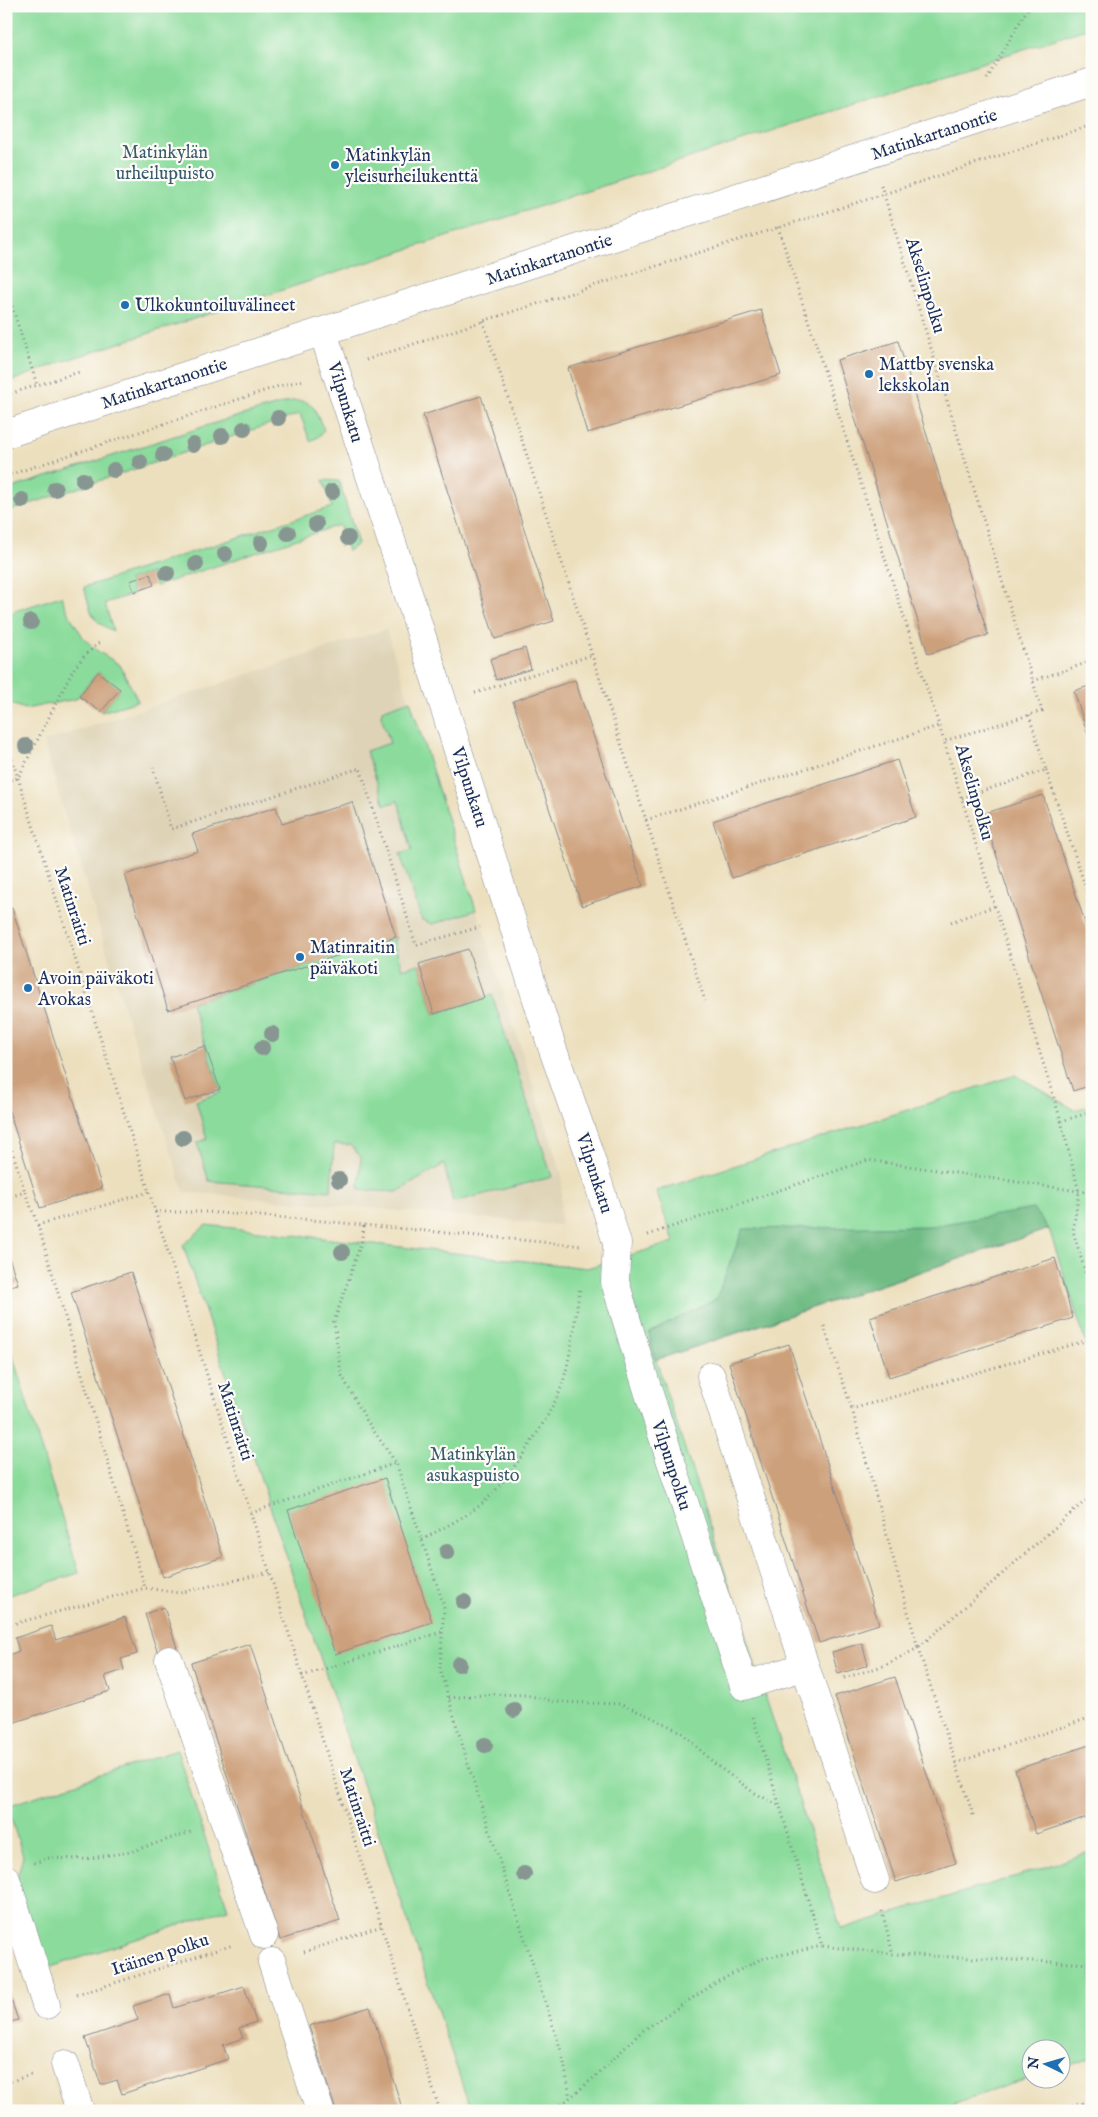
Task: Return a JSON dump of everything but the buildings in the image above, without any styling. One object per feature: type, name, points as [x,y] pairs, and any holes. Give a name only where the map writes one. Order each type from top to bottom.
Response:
[{"type":"street","name":"Matinkartanontie","points":[[6,434],[1092,82]]},
{"type":"street","name":"Vilpunkatu","points":[[323,332],[552,1047],[589,1153],[617,1243]]},
{"type":"street","name":"Vilpunpolku","points":[[617,1243],[615,1282],[649,1394],[744,1686],[808,1677]]},
{"type":"street","points":[[711,1376],[874,1880]]},
{"type":"street","points":[[169,1660],[264,1935]]},
{"type":"street","points":[[6,1879],[46,2005]]},
{"type":"street","points":[[272,1962],[320,2111]]},
{"type":"street","points":[[65,2064],[80,2111]]},
{"type":"path","points":[[988,80],[1029,6]]},
{"type":"path","points":[[6,476],[279,386],[336,370],[483,321],[884,194],[1092,125]]},
{"type":"path","name":"Akselinpolku","points":[[884,194],[1042,711],[944,741],[1061,1121],[1079,1192],[1073,1231],[1092,1295]]},
{"type":"path","points":[[778,227],[944,741]]},
{"type":"path","points":[[6,287],[37,385]]},
{"type":"path","points":[[483,321],[705,1001]]},
{"type":"path","points":[[6,781],[18,778],[73,670],[85,655],[100,642]]},
{"type":"path","points":[[468,696],[592,655]]},
{"type":"path","points":[[1033,681],[1092,661]]},
{"type":"path","points":[[1029,715],[1092,906]]},
{"type":"path","points":[[646,820],[938,726]]},
{"type":"path","name":"Matinraitti","points":[[6,740],[440,2111]]},
{"type":"path","points":[[153,767],[171,829],[360,768],[416,945],[486,925]]},
{"type":"path","points":[[962,798],[1046,770]]},
{"type":"path","points":[[951,922],[995,906]]},
{"type":"path","points":[[1061,1121],[1092,1112]]},
{"type":"path","points":[[6,1131],[25,1192],[38,1224],[145,1588]]},
{"type":"path","points":[[6,1198],[25,1192]]},
{"type":"path","points":[[38,1224],[149,1192]]},
{"type":"path","points":[[364,1226],[361,1243],[334,1322],[341,1374],[367,1421],[396,1464],[444,1606],[440,1670],[563,2057],[570,2097]]},
{"type":"path","points":[[422,1540],[483,1502],[510,1471],[544,1421],[563,1384],[581,1284]]},
{"type":"path","points":[[824,1326],[852,1409],[918,1648],[974,1818]]},
{"type":"path","points":[[852,1409],[1092,1339]]},
{"type":"path","points":[[250,1512],[396,1464]]},
{"type":"path","points":[[808,1677],[883,1666],[918,1648],[1092,1495]]},
{"type":"path","points":[[6,1626],[145,1588],[180,1593],[270,1572]]},
{"type":"path","points":[[302,1676],[442,1632]]},
{"type":"path","points":[[449,1698],[495,1694],[525,1695],[558,1702],[620,1704],[681,1732],[715,1764],[745,1787],[780,1806]]},
{"type":"path","points":[[956,1762],[1092,1717]]},
{"type":"path","points":[[31,1864],[48,1858],[84,1859],[130,1852],[224,1821]]},
{"type":"path","points":[[874,1880],[893,1954]]},
{"type":"path","points":[[272,1962],[382,1926]]},
{"type":"path","name":"Itäinen polku","points":[[46,2005],[264,1935]]},
{"type":"path","points":[[554,2111],[597,2075],[642,2031],[717,1982],[761,1959],[822,1946]]},
{"type":"path","points":[[6,2083],[65,2064]]},
{"type":"path","points":[[1058,2111],[1092,2100]]},
{"type":"shaded area","name":"Matinraitin päiväkoti","points":[[386,629],[562,1175],[560,1225],[184,1192],[123,1005],[43,742]]},
{"type":"green space","name":"Matinkylän urheilupuisto","points":[[6,6],[1092,6],[1092,27],[61,362],[6,383]]},
{"type":"green space","points":[[292,401],[305,401],[314,408],[324,430],[318,437],[310,441],[300,414],[6,512],[6,490],[218,422]]},
{"type":"green space","points":[[323,480],[339,481],[358,544],[348,551],[339,525],[156,586],[151,573],[129,580],[133,594],[105,603],[113,631],[99,623],[92,614],[84,587],[332,507]]},
{"type":"green space","points":[[61,596],[67,611],[83,637],[96,650],[120,665],[138,701],[101,712],[119,689],[98,672],[76,699],[25,709],[8,703],[6,697],[6,614]]},
{"type":"green space","points":[[410,700],[476,910],[433,924],[422,920],[400,854],[412,850],[398,801],[385,805],[366,751],[390,743],[381,716],[382,710]]},
{"type":"green space","points":[[396,937],[394,942],[402,969],[419,964],[434,1014],[492,995],[552,1177],[453,1202],[444,1164],[397,1192],[359,1190],[361,1157],[350,1145],[334,1144],[331,1191],[209,1181],[197,1143],[207,1139],[196,1101],[221,1092],[191,1003]]},
{"type":"green space","name":"Matinkylän asukaspuisto","points":[[1016,1075],[1075,1110],[1092,1105],[1092,1362],[1049,1229],[656,1360],[841,1929],[1040,1869],[1092,1851],[1092,2058],[1070,2065],[1070,2040],[1020,2040],[1020,2081],[955,2103],[952,2111],[471,2111],[183,1245],[206,1225],[587,1268],[674,1242],[656,1191]]},
{"type":"green space","points":[[1033,1209],[1049,1229],[655,1360],[649,1333],[716,1299],[743,1229],[931,1226]]},
{"type":"green space","points":[[9,1344],[79,1573],[6,1596],[6,1345]]},
{"type":"green space","points":[[177,1750],[228,1909],[42,1970],[15,1885],[23,1856],[7,1806]]},
{"type":"place","name":"Matinkylän yleisurheilukenttä","points":[[335,165]]},
{"type":"place","name":"Ulkokuntoiluvälineet","points":[[125,305]]},
{"type":"place","name":"Mattby svenska lekskolan","points":[[869,374]]},
{"type":"place","name":"Matinraitin päiväkoti","points":[[300,957]]},
{"type":"place","name":"Avoin päiväkoti Avokas","points":[[28,988]]}]
